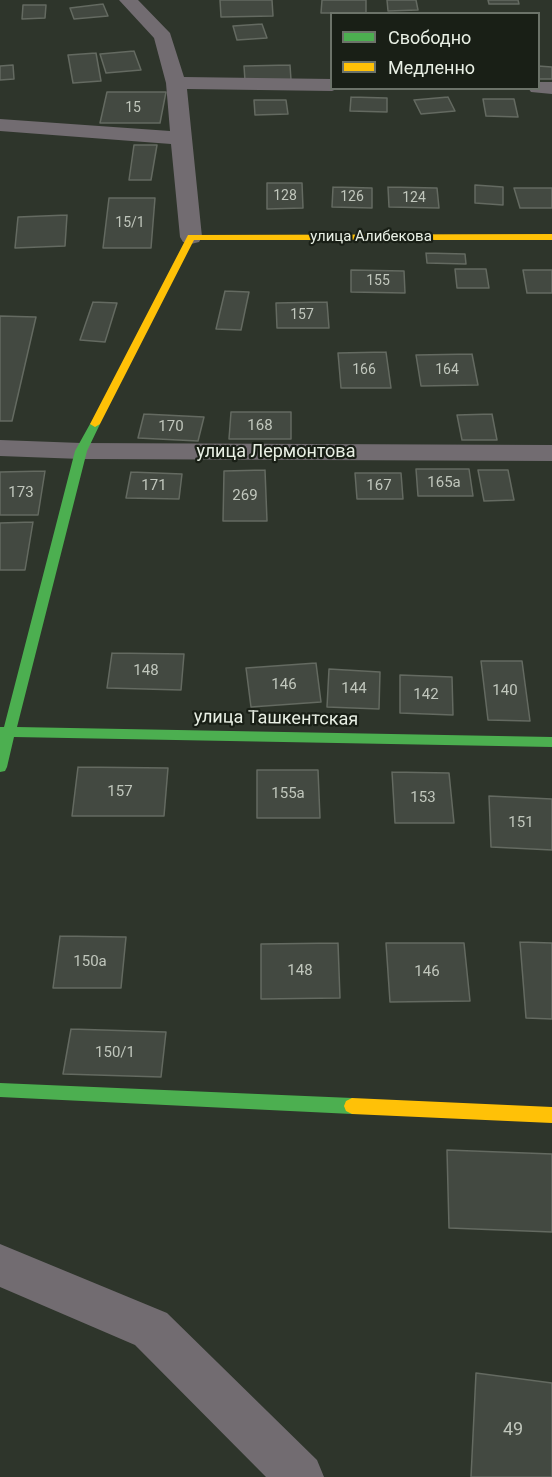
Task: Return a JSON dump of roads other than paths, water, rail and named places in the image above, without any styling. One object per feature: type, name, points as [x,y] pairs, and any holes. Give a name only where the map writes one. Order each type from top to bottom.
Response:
[{"type":"street","points":[[0,767],[4,732],[81,451],[191,237],[176,83],[163,37],[129,0]]},
{"type":"street","points":[[176,83],[330,85]]},
{"type":"street","points":[[0,125],[30,125],[181,138]]},
{"type":"street","name":"улица Алибекова","points":[[191,237],[552,237]]},
{"type":"street","name":"улица Лермонтова","points":[[0,448],[81,451],[552,453]]},
{"type":"street","name":"улица Ташкентская","points":[[4,732],[552,742]]},
{"type":"street","points":[[0,1090],[552,1115]]},
{"type":"street","points":[[0,1265],[151,1329],[300,1477]]}]
